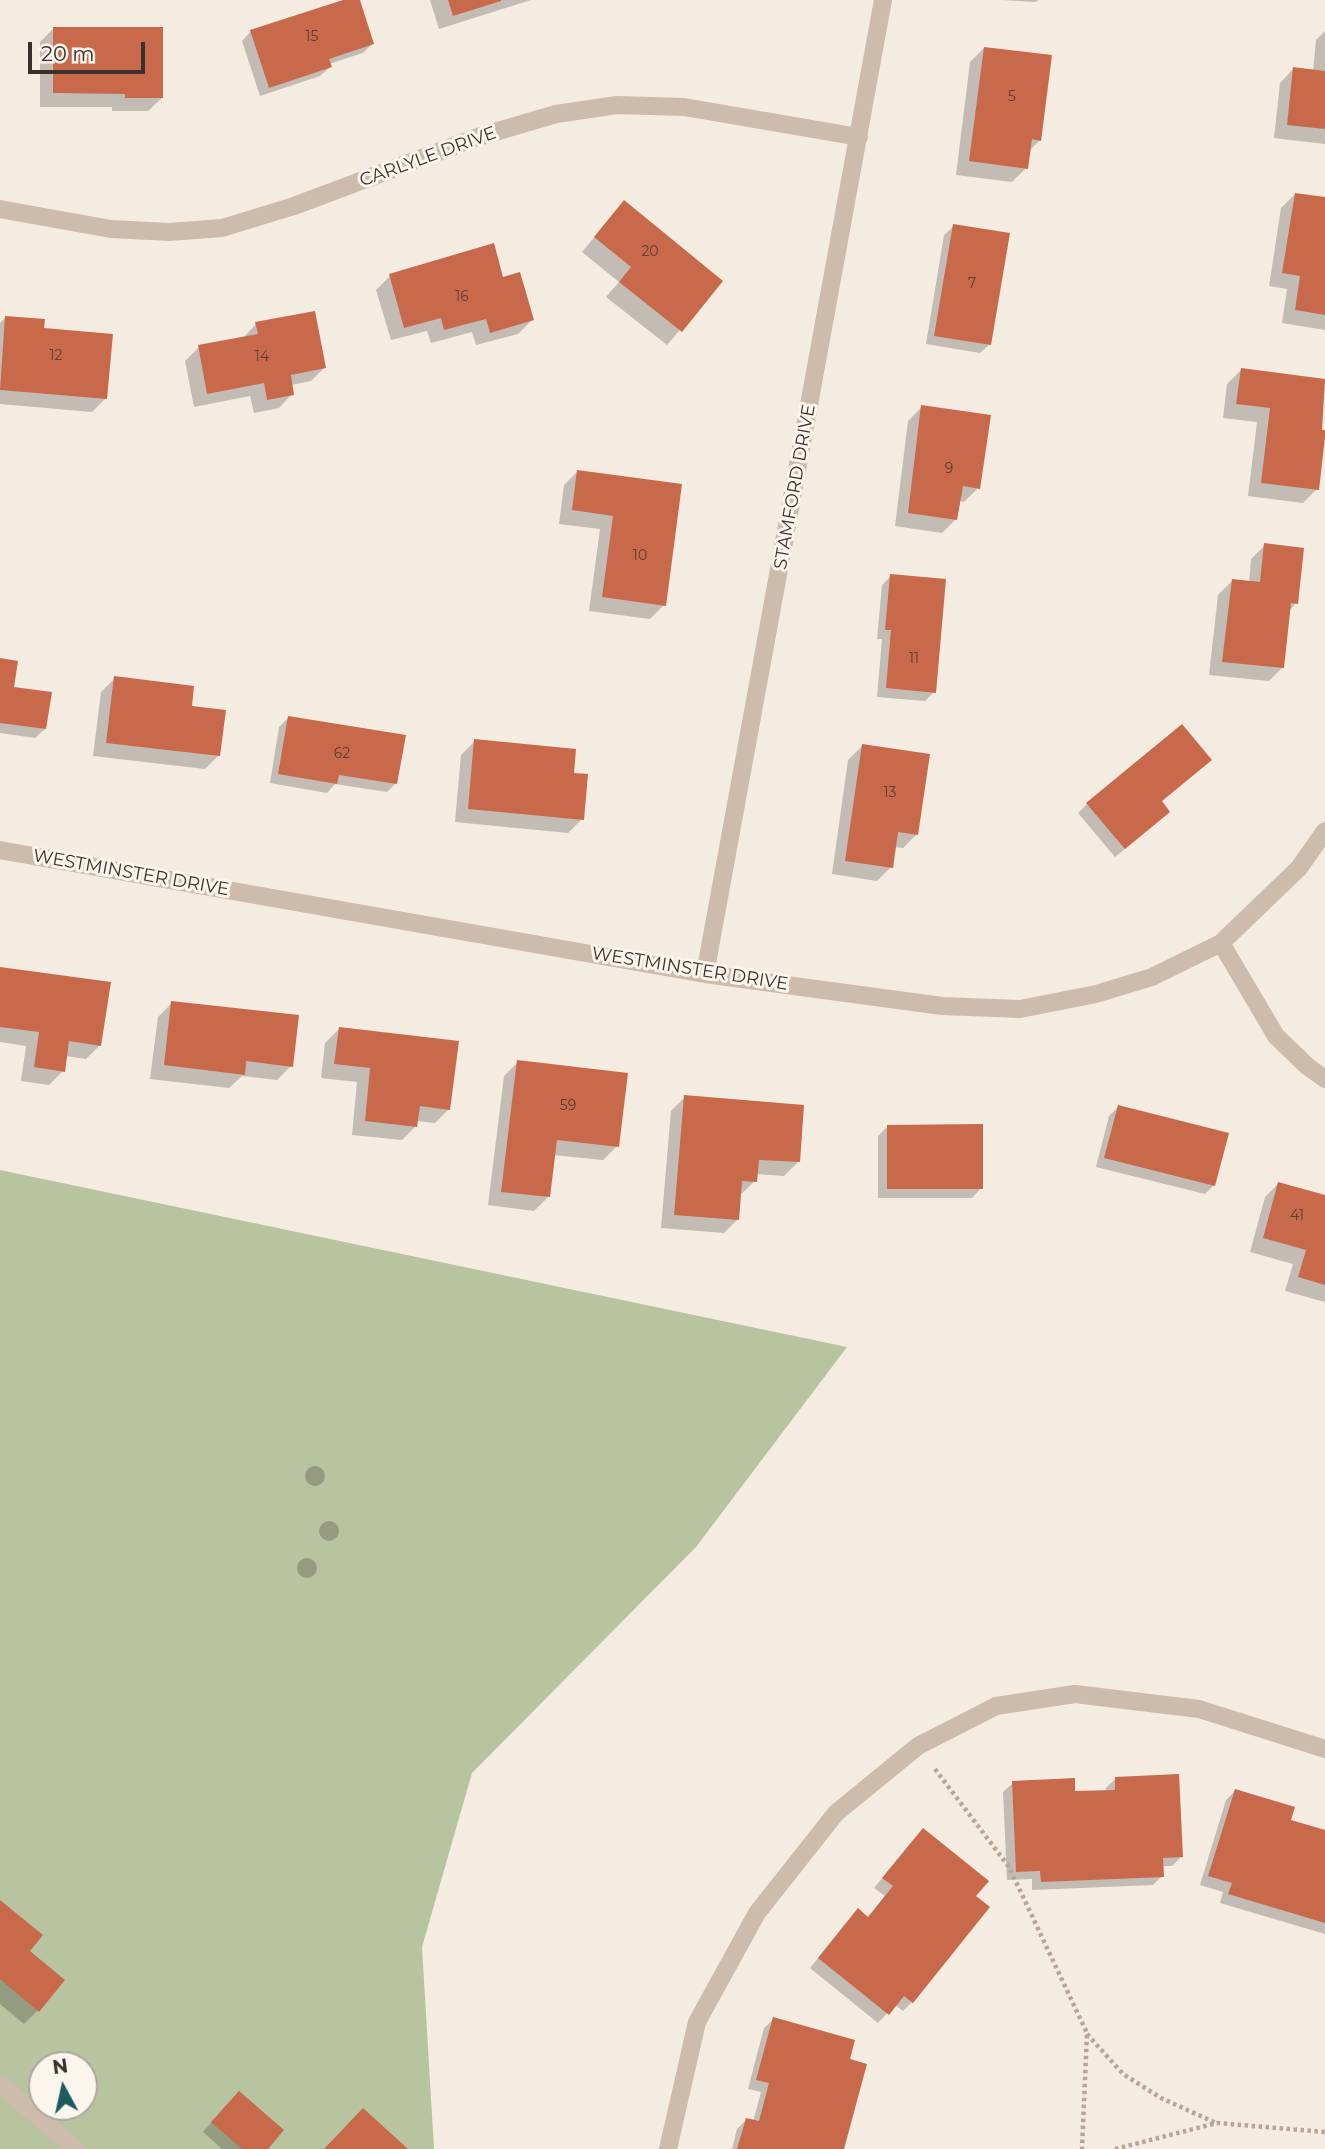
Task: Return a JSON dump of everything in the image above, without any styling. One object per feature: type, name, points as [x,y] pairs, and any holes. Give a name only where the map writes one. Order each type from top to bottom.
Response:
[{"type":"street","name":"STAMFORD DRIVE","points":[[705,974],[883,0]]},
{"type":"street","name":"CARLYLE DRIVE","points":[[0,209],[111,229],[169,232],[222,228],[294,206],[478,137],[556,114],[617,105],[684,107],[859,137]]},
{"type":"street","name":"WESTMINSTER DRIVE","points":[[0,850],[705,974],[942,1006],[1020,1009],[1096,994],[1152,977],[1221,943],[1299,868],[1325,831]]},
{"type":"street","points":[[1221,943],[1276,1037],[1325,1079]]},
{"type":"street","points":[[668,2149],[697,2022],[757,1913],[836,1813],[918,1746],[996,1706],[1075,1695],[1199,1709],[1325,1749]]},
{"type":"street","points":[[0,2084],[76,2149]]},
{"type":"path","points":[[918,1746],[1009,1867],[1087,2033],[1123,2074],[1161,2098],[1217,2123]]},
{"type":"path","points":[[1082,2149],[1087,2033]]},
{"type":"path","points":[[1115,2149],[1217,2123],[1325,2132]]},
{"type":"green space","points":[[0,1170],[847,1347],[696,1547],[472,1773],[422,1947],[434,2149],[0,2149]]},
{"type":"building","points":[[343,0],[360,0],[374,44],[329,59],[332,67],[269,88],[250,30]]},
{"type":"building","points":[[448,0],[501,0],[501,1],[453,16]]},
{"type":"building","points":[[53,27],[163,27],[163,98],[125,98],[125,94],[53,93]]},
{"type":"building","points":[[984,47],[1052,55],[1041,141],[1032,139],[1028,169],[969,161]]},
{"type":"building","points":[[1293,67],[1325,71],[1325,129],[1287,125]]},
{"type":"building","points":[[1295,193],[1325,197],[1325,315],[1295,310],[1300,276],[1282,273]]},
{"type":"building","points":[[624,200],[723,281],[682,332],[619,282],[631,267],[594,237]]},
{"type":"building","points":[[953,224],[1010,233],[991,345],[934,336]]},
{"type":"building","points":[[494,243],[503,277],[520,272],[534,320],[490,333],[486,319],[444,330],[441,318],[404,328],[389,274]]},
{"type":"building","points":[[315,311],[326,368],[291,375],[294,395],[267,400],[264,383],[207,394],[198,345],[258,334],[255,322]]},
{"type":"building","points":[[5,316],[45,319],[44,328],[113,334],[107,399],[0,390]]},
{"type":"building","points":[[1241,368],[1325,379],[1322,430],[1325,430],[1325,437],[1319,490],[1261,483],[1270,408],[1236,404]]},
{"type":"building","points":[[921,405],[991,415],[980,489],[963,486],[957,520],[908,513]]},
{"type":"building","points":[[577,470],[682,484],[666,606],[602,597],[613,516],[572,510]]},
{"type":"building","points":[[1264,543],[1304,548],[1298,604],[1291,603],[1284,668],[1222,662],[1232,579],[1260,582]]},
{"type":"building","points":[[890,574],[946,579],[936,693],[886,688],[891,630],[885,630]]},
{"type":"building","points":[[0,658],[18,661],[14,687],[52,692],[46,729],[0,723]]},
{"type":"building","points":[[114,676],[194,686],[192,706],[226,710],[220,756],[106,743]]},
{"type":"building","points":[[288,716],[406,735],[397,784],[339,775],[337,784],[278,774]]},
{"type":"building","points":[[1182,724],[1212,760],[1162,801],[1170,812],[1125,849],[1086,803]]},
{"type":"building","points":[[474,739],[576,749],[574,773],[588,774],[584,820],[468,809]]},
{"type":"building","points":[[862,744],[930,754],[918,835],[898,832],[893,868],[845,861]]},
{"type":"building","points":[[0,967],[111,982],[101,1046],[69,1041],[65,1072],[34,1067],[39,1032],[0,1027]]},
{"type":"building","points":[[171,1001],[299,1015],[293,1067],[246,1061],[245,1075],[164,1065]]},
{"type":"building","points":[[339,1027],[459,1041],[450,1110],[420,1106],[417,1127],[365,1121],[370,1068],[334,1064]]},
{"type":"building","points":[[517,1060],[628,1073],[619,1147],[557,1140],[550,1197],[501,1192]]},
{"type":"building","points":[[684,1095],[804,1105],[800,1162],[759,1160],[757,1182],[742,1181],[739,1220],[674,1215]]},
{"type":"building","points":[[1118,1105],[1229,1133],[1215,1186],[1104,1158]]},
{"type":"building","points":[[983,1124],[983,1189],[887,1189],[887,1125]]},
{"type":"building","points":[[1278,1182],[1325,1195],[1325,1285],[1298,1277],[1306,1250],[1263,1238]]},
{"type":"building","points":[[1179,1774],[1183,1857],[1163,1858],[1164,1877],[1041,1882],[1040,1871],[1016,1872],[1012,1781],[1075,1778],[1075,1791],[1115,1790],[1115,1777]]},
{"type":"building","points":[[1235,1789],[1295,1807],[1291,1820],[1325,1830],[1325,1923],[1228,1894],[1232,1883],[1208,1876]]},
{"type":"building","points":[[923,1828],[989,1881],[976,1896],[990,1907],[913,2003],[904,1996],[889,2015],[818,1958],[858,1908],[868,1917],[893,1886],[882,1878]]},
{"type":"building","points":[[0,1900],[43,1935],[30,1951],[65,1980],[39,2012],[0,1979]]},
{"type":"building","points":[[773,2017],[855,2040],[850,2059],[867,2064],[844,2149],[737,2149],[746,2118],[759,2121],[769,2083],[756,2080]]},
{"type":"building","points":[[239,2091],[284,2130],[268,2149],[242,2149],[211,2122]]},
{"type":"building","points":[[363,2108],[408,2149],[324,2149]]}]
